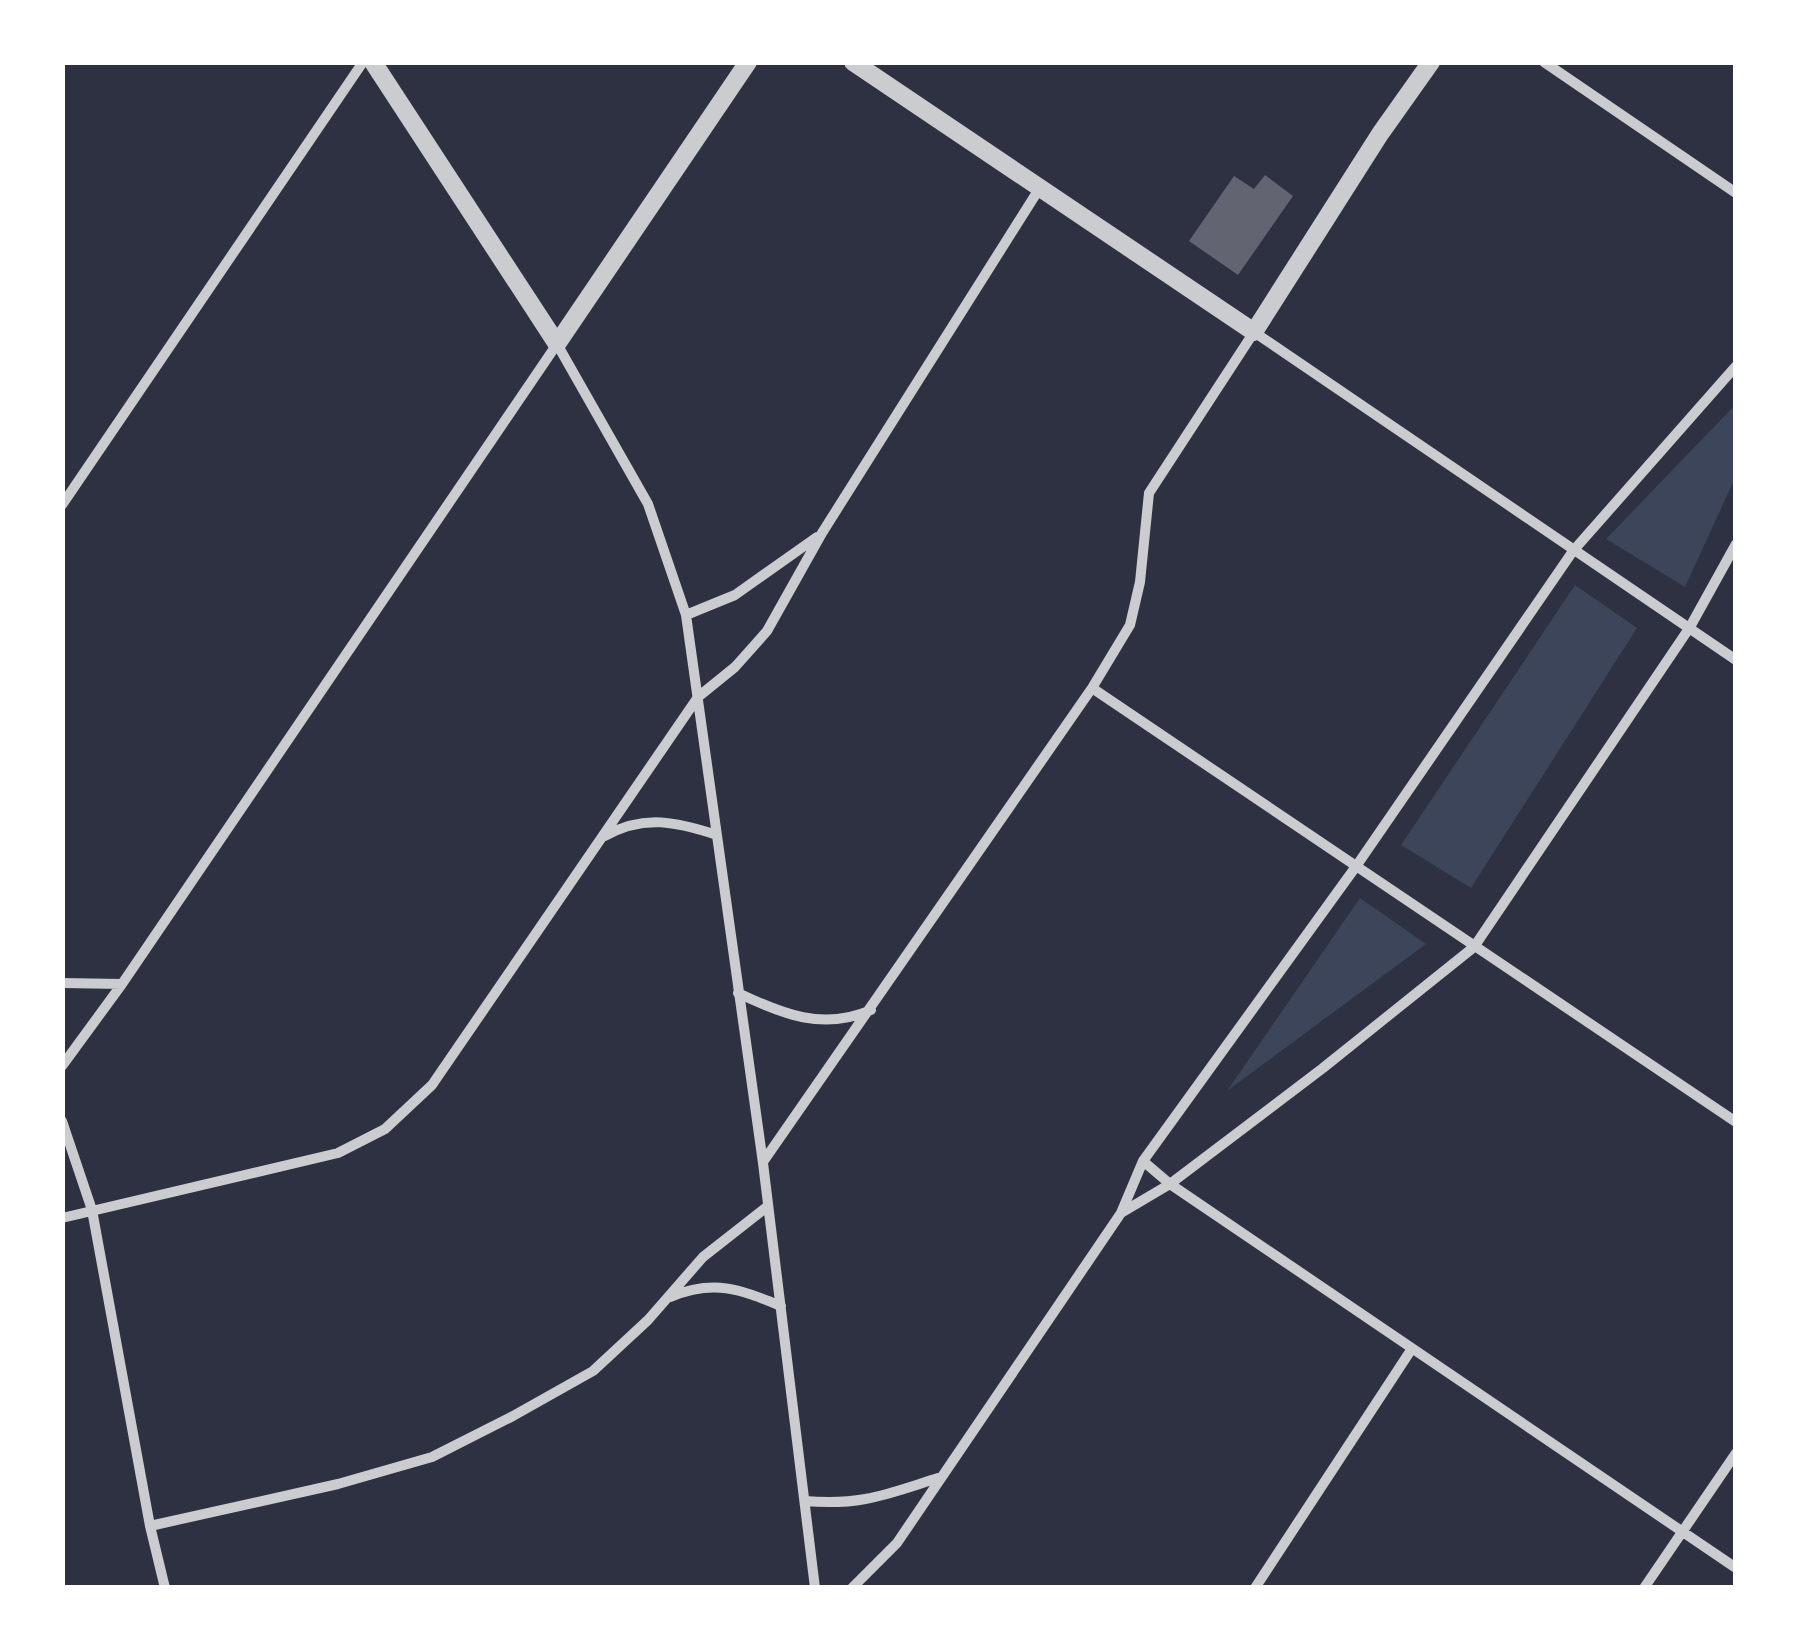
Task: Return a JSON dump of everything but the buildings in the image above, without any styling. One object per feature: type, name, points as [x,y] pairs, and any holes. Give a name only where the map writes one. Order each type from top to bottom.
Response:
[{"type":"street","points":[[62,505],[363,62]]},
{"type":"street","points":[[373,62],[557,344],[648,504],[686,614],[763,1163],[815,1588]]},
{"type":"street","points":[[62,1066],[122,984],[748,62]]},
{"type":"street","points":[[853,62],[882,69],[1042,186],[1736,660]]},
{"type":"street","points":[[763,1163],[1092,688],[1130,625],[1140,582],[1149,492],[1380,134],[1431,62]]},
{"type":"street","points":[[1544,62],[1736,194]]},
{"type":"street","points":[[62,1218],[338,1152],[385,1129],[432,1085],[698,697],[735,667],[766,630],[822,534],[1042,186]]},
{"type":"street","points":[[852,1588],[897,1543],[1121,1213],[1143,1161],[1357,865],[1574,551],[1736,366]]},
{"type":"street","points":[[686,614],[735,595],[822,534]]},
{"type":"street","points":[[1121,1213],[1170,1184],[1474,947],[1690,627],[1736,544]]},
{"type":"street","points":[[1092,688],[1736,1122]]},
{"type":"street","points":[[600,839],[619,828],[655,820],[718,835]]},
{"type":"street","points":[[62,983],[122,984]]},
{"type":"street","points":[[738,993],[782,1014],[822,1020],[855,1017],[872,1010]]},
{"type":"street","points":[[62,1121],[92,1210],[165,1588]]},
{"type":"street","points":[[1143,1161],[1170,1184],[1736,1568]]},
{"type":"street","points":[[150,1526],[338,1484],[432,1457],[593,1371],[648,1320],[703,1257],[768,1206]]},
{"type":"street","points":[[664,1300],[694,1287],[724,1287],[781,1306]]},
{"type":"street","points":[[1255,1588],[1412,1350]]},
{"type":"street","points":[[1644,1588],[1736,1453]]},
{"type":"street","points":[[805,1501],[834,1504],[870,1500],[939,1478]]},
{"type":"shaded area","points":[[1735,405],[1735,478],[1685,587],[1606,539]]},
{"type":"shaded area","points":[[1575,585],[1637,628],[1471,888],[1401,845]]},
{"type":"shaded area","points":[[1360,898],[1426,944],[1227,1091]]}]
